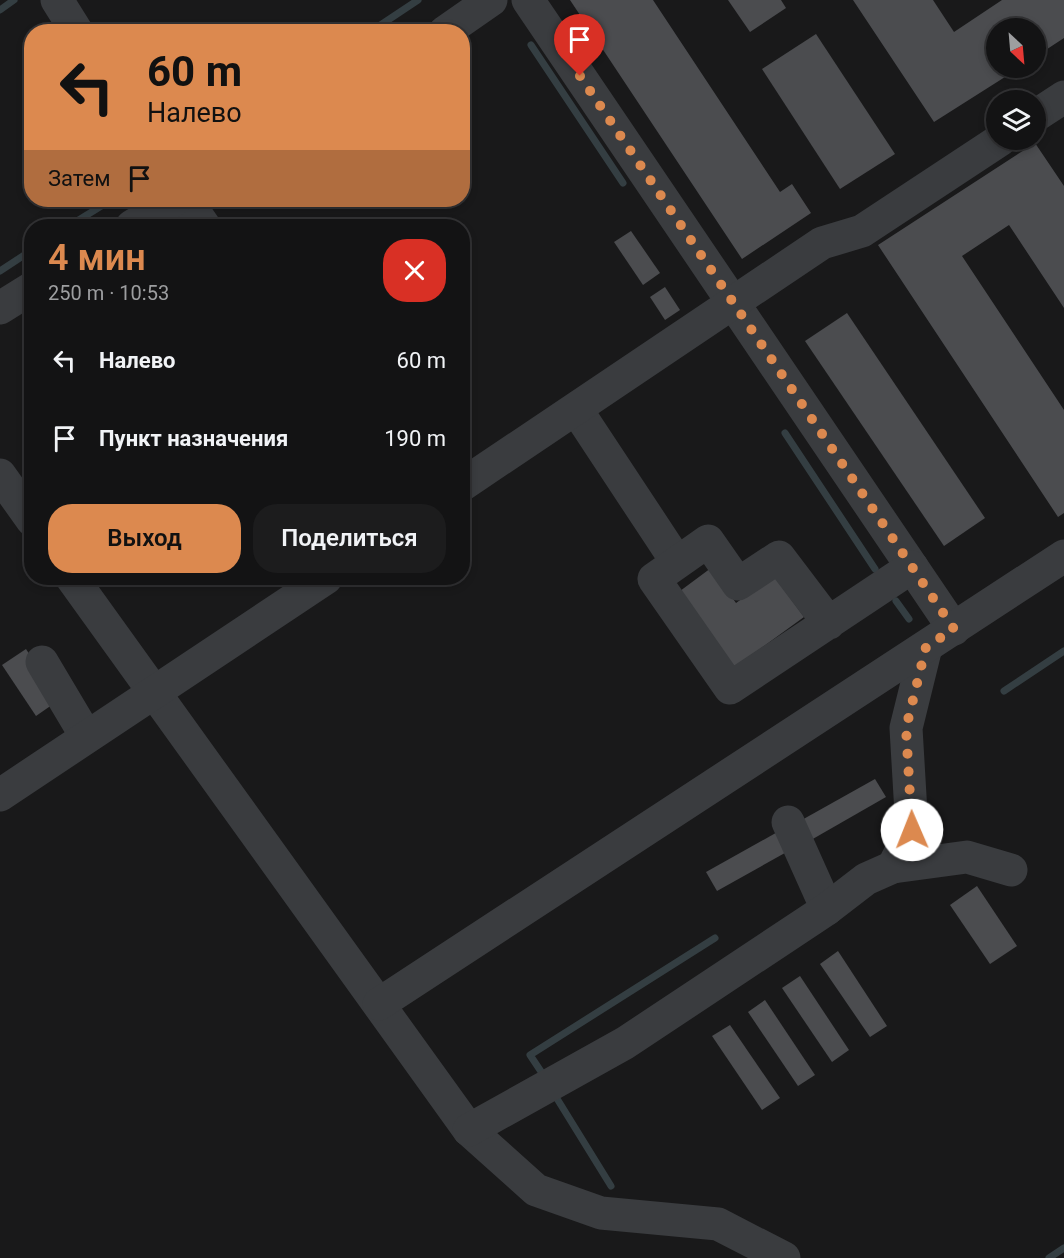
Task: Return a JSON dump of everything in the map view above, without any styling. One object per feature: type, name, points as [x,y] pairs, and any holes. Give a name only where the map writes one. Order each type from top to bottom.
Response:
[{"type":"lane","points":[[57,0],[72,24]]},
{"type":"lane","points":[[456,24],[491,0]]},
{"type":"lane","points":[[528,0],[954,629]]},
{"type":"lane","points":[[1046,109],[1064,97]]},
{"type":"lane","points":[[470,480],[822,243],[862,231],[986,149]]},
{"type":"lane","points":[[144,219],[163,207]]},
{"type":"lane","points":[[0,308],[24,293]]},
{"type":"lane","points":[[576,409],[677,562]]},
{"type":"lane","points":[[0,475],[24,509]]},
{"type":"lane","points":[[829,623],[779,557],[738,584],[708,541],[654,579],[730,688],[829,623],[912,567]]},
{"type":"lane","points":[[379,1004],[1064,556]]},
{"type":"lane","points":[[77,585],[469,1130],[537,1190],[601,1213],[718,1224],[784,1258]]},
{"type":"lane","points":[[0,795],[315,585]]},
{"type":"lane","points":[[893,867],[912,830],[906,728],[926,647]]},
{"type":"lane","points":[[42,662],[86,736]]},
{"type":"lane","points":[[788,822],[827,909]]},
{"type":"lane","points":[[469,1130],[625,1043],[827,909],[866,879],[893,867],[967,857],[1011,870]]},
{"type":"building","points":[[570,0],[653,0],[780,192],[792,184],[811,213],[742,259]]},
{"type":"building","points":[[728,0],[781,0],[786,8],[750,32]]},
{"type":"building","points":[[853,0],[933,0],[954,32],[1002,0],[1064,0],[1064,38],[1046,50],[1046,18],[986,18],[986,78],[1003,78],[934,122]]},
{"type":"building","points":[[816,34],[895,154],[840,189],[762,69]]},
{"type":"building","points":[[1024,150],[1040,150],[1064,186],[1064,308],[1009,225],[962,256],[1064,410],[1064,513],[1058,517],[878,245]]},
{"type":"building","points":[[631,231],[660,273],[643,285],[614,242]]},
{"type":"building","points":[[665,287],[680,310],[665,320],[650,297]]},
{"type":"building","points":[[847,313],[985,518],[944,546],[805,341]]},
{"type":"building","points":[[711,568],[736,603],[774,576],[804,617],[731,670],[676,594]]},
{"type":"building","points":[[26,649],[59,700],[36,716],[2,665]]},
{"type":"building","points":[[875,779],[886,797],[811,840],[800,821]]},
{"type":"building","points":[[781,830],[792,849],[717,891],[706,872]]},
{"type":"building","points":[[977,886],[1017,946],[990,964],[950,905]]},
{"type":"building","points":[[838,951],[887,1026],[870,1037],[820,964]]},
{"type":"building","points":[[800,976],[849,1050],[832,1062],[782,988]]},
{"type":"building","points":[[765,1000],[815,1075],[798,1086],[748,1012]]},
{"type":"building","points":[[730,1025],[780,1098],[762,1110],[712,1036]]},
{"type":"waterway","points":[[0,10],[14,0]]},
{"type":"waterway","points":[[382,24],[418,0]]},
{"type":"waterway","points":[[531,45],[623,183]]},
{"type":"waterway","points":[[80,219],[100,207]]},
{"type":"waterway","points":[[0,271],[24,255]]},
{"type":"waterway","points":[[785,433],[875,569]]},
{"type":"waterway","points":[[896,601],[909,619]]},
{"type":"waterway","points":[[1004,691],[1064,651]]},
{"type":"waterway","points":[[542,1073],[530,1055],[715,938]]},
{"type":"waterway","points":[[556,1097],[611,1186]]},
{"type":"waterway","points":[[1049,1258],[1064,1248]]},
{"type":"route","points":[[580,76],[954,629],[926,647],[906,728],[912,798],[912,830]]}]
